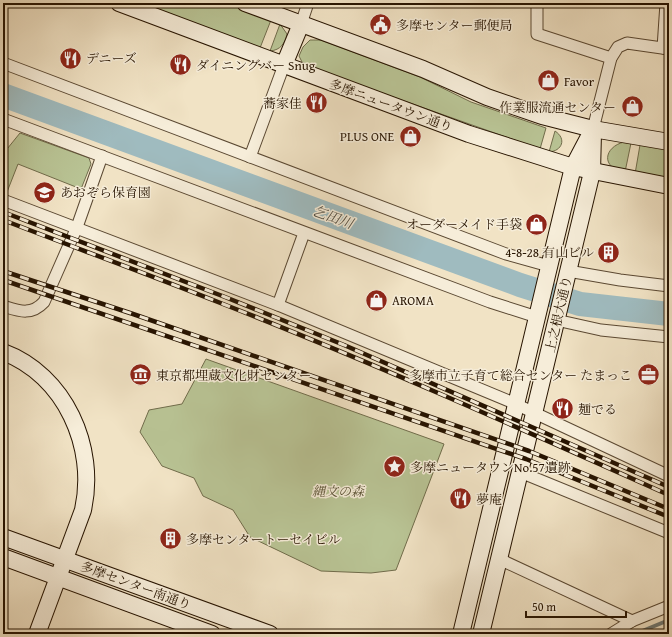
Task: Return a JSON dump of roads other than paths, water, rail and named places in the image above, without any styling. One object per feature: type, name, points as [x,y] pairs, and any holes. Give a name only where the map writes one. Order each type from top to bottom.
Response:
[{"type":"street","name":"多摩ニュータウン通り","points":[[119,3],[469,134],[592,172],[669,186]]},
{"type":"street","points":[[245,3],[423,69],[487,97],[548,118],[593,129],[669,142]]},
{"type":"street","points":[[250,157],[308,3]]},
{"type":"street","points":[[537,3],[537,34],[612,58]]},
{"type":"street","points":[[593,129],[614,51],[622,44],[666,48],[666,3]]},
{"type":"street","points":[[3,63],[548,270]]},
{"type":"street","points":[[3,119],[490,302],[539,311]]},
{"type":"street","name":"上之根大通り","points":[[461,634],[573,167],[593,129]]},
{"type":"street","name":"上之根大通り","points":[[481,634],[592,172],[593,129]]},
{"type":"street","points":[[3,306],[30,312],[38,308],[44,302],[77,227],[102,156]]},
{"type":"street","points":[[3,200],[278,305],[534,412],[669,476]]},
{"type":"street","points":[[278,305],[304,233]]},
{"type":"street","points":[[567,275],[669,286]]},
{"type":"street","points":[[557,315],[601,330],[669,337]]},
{"type":"street","points":[[3,352],[29,365],[59,394],[71,414],[80,437],[87,477],[87,495],[84,510],[37,634]]},
{"type":"street","points":[[520,472],[669,533]]},
{"type":"street","name":"多摩センター南通り","points":[[3,537],[270,634]]},
{"type":"street","name":"多摩センター南通り","points":[[3,557],[212,634]]},
{"type":"street","points":[[499,559],[632,621]]},
{"type":"street","points":[[611,634],[632,621],[669,606]]},
{"type":"waterway","name":"乞田川","points":[[3,95],[520,285],[580,304],[669,314]]},
{"type":"waterway","points":[[635,634],[669,620]]},
{"type":"railway","points":[[3,212],[225,297],[344,345],[669,487]]},
{"type":"railway","points":[[3,220],[196,293],[336,349],[669,495]]},
{"type":"railway","points":[[3,271],[133,314],[529,451],[669,509]]},
{"type":"railway","points":[[3,280],[526,459],[669,517]]},
{"type":"place","name":"多摩センター郵便局","points":[[381,25]]},
{"type":"place","name":"デニーズ","points":[[71,58]]},
{"type":"place","name":"ダイニングバー Snug","points":[[181,65]]},
{"type":"place","name":"Favor","points":[[549,81]]},
{"type":"place","name":"蕎家佳","points":[[317,103]]},
{"type":"place","name":"作業服流通センター","points":[[632,107]]},
{"type":"place","name":"PLUS ONE","points":[[410,136]]},
{"type":"place","name":"あおぞら保育園","points":[[44,192]]},
{"type":"place","name":"オーダーメイド手袋","points":[[537,224]]},
{"type":"place","name":"4-8-28 有山ビル","points":[[609,252]]},
{"type":"place","name":"AROMA","points":[[377,300]]},
{"type":"place","name":"東京都埋蔵文化財センター","points":[[141,375]]},
{"type":"place","name":"多摩市立子育て総合センター たまっこ","points":[[648,375]]},
{"type":"place","name":"麺でる","points":[[563,409]]},
{"type":"place","name":"多摩ニュータウンNo.57遺跡","points":[[395,467]]},
{"type":"place","name":"夢庵","points":[[461,499]]},
{"type":"place","name":"多摩センタートーセイビル","points":[[171,539]]},
{"type":"park label","name":"縄文の森","points":[[338,491]]}]
